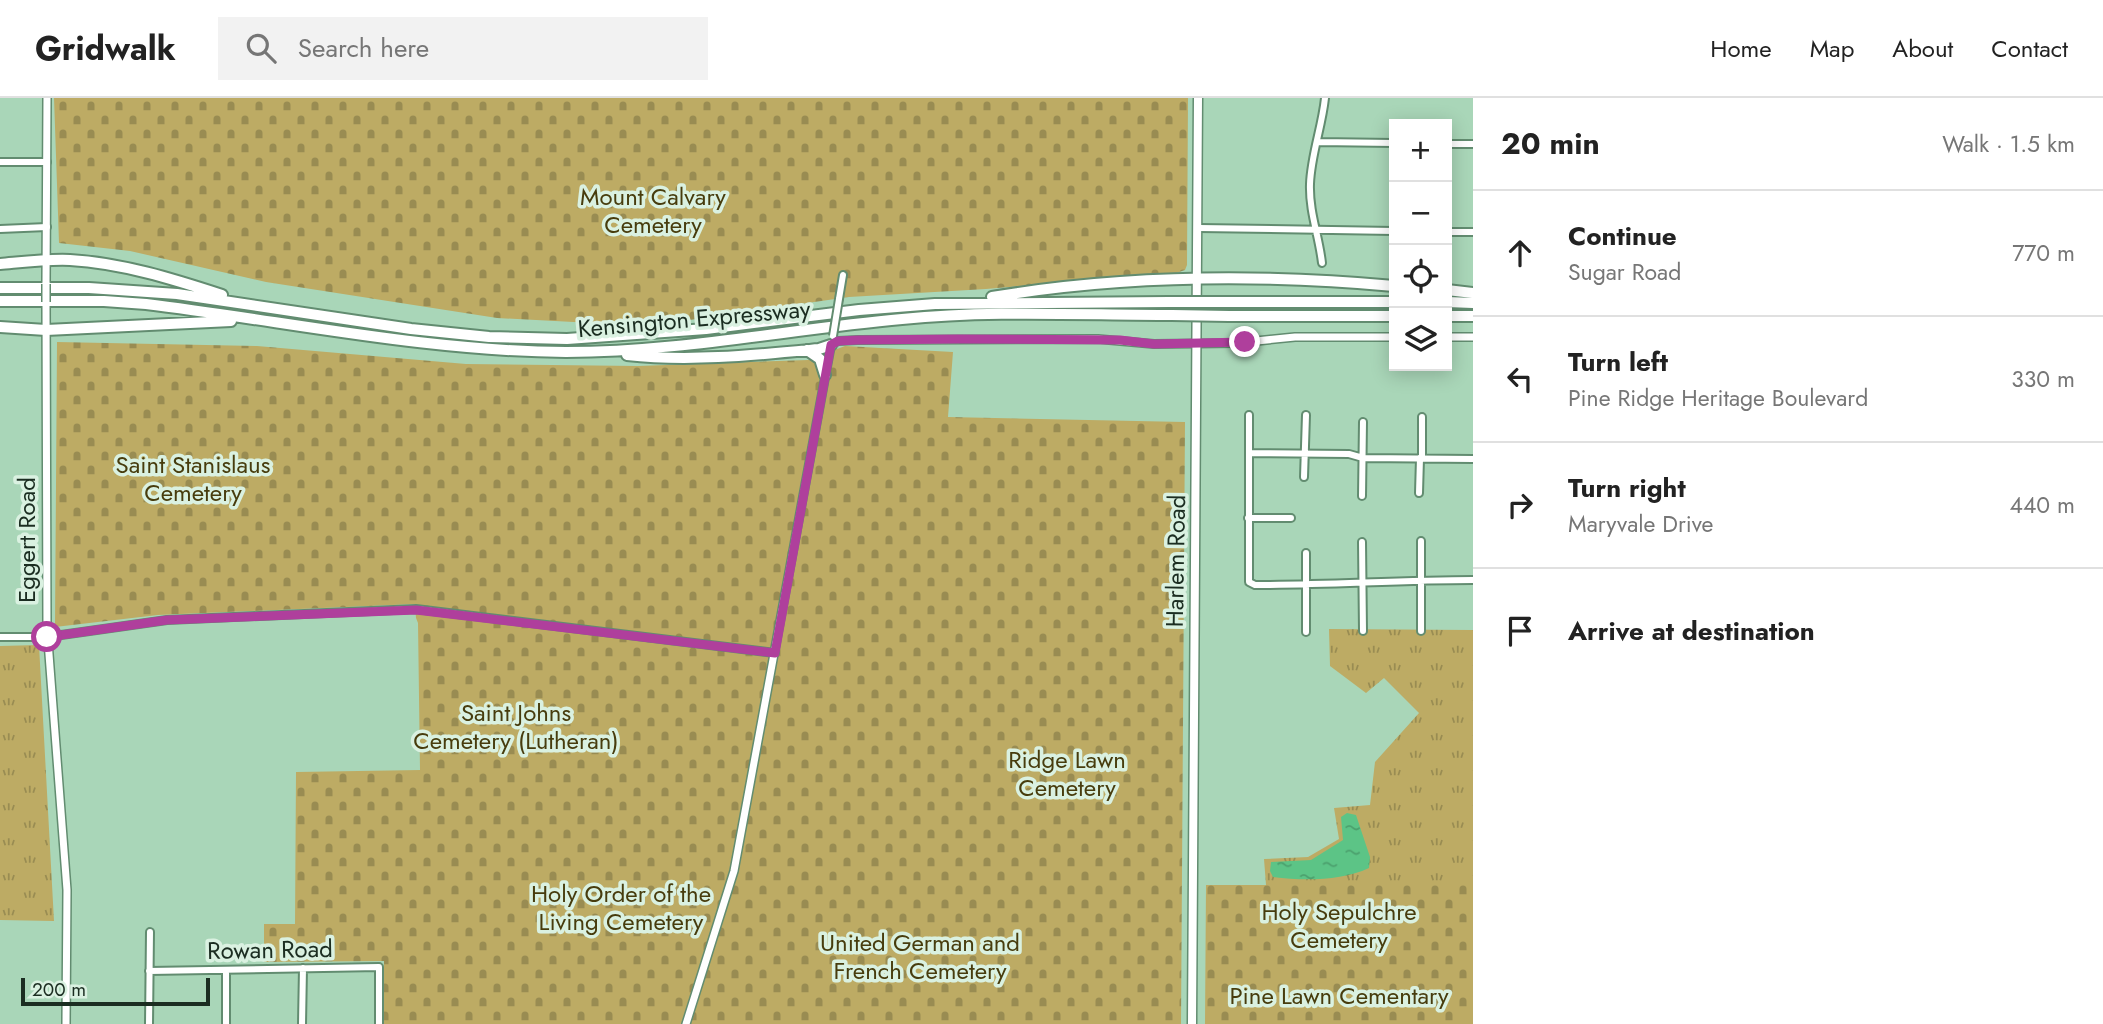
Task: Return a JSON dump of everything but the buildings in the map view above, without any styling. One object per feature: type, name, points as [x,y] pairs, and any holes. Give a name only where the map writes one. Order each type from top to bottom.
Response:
[{"type":"highway","points":[[0,264],[46,261],[113,265],[173,279],[255,305]]},
{"type":"highway","points":[[961,303],[1061,289],[1198,279],[1324,281],[1389,286]]},
{"type":"highway","name":"Kensington Expressway","points":[[0,288],[89,288],[177,294],[433,331],[489,337],[567,339],[682,331],[894,306],[961,303],[1389,302]]},
{"type":"highway","points":[[1452,291],[1473,293]]},
{"type":"highway","name":"Kensington Expressway","points":[[0,301],[135,303],[474,349],[596,352],[650,349],[935,316],[1389,316]]},
{"type":"highway","points":[[1452,303],[1473,303]]},
{"type":"highway","points":[[1452,316],[1473,316]]},
{"type":"highway","points":[[0,327],[264,320]]},
{"type":"highway","points":[[596,352],[653,358],[807,350],[825,348],[832,341]]},
{"type":"highway","points":[[807,350],[820,359],[825,375]]},
{"type":"main road","name":"Harlem Road","points":[[1192,1024],[1198,98]]},
{"type":"street","name":"Eggert Road","points":[[47,98],[47,637],[66,890],[66,1024]]},
{"type":"street","points":[[1322,264],[1310,184],[1325,98]]},
{"type":"street","points":[[1318,142],[1389,143]]},
{"type":"street","points":[[1452,144],[1473,144]]},
{"type":"street","points":[[0,162],[47,162]]},
{"type":"street","points":[[0,229],[47,227]]},
{"type":"street","points":[[1199,228],[1389,231]]},
{"type":"street","points":[[1452,232],[1473,232]]},
{"type":"street","points":[[686,1024],[734,872],[844,275]]},
{"type":"street","points":[[832,341],[1098,339],[1154,344],[1237,343],[1295,337],[1389,338]]},
{"type":"street","points":[[1452,337],[1473,337]]},
{"type":"street","points":[[1250,415],[1249,582],[1255,585],[1306,585],[1473,580]]},
{"type":"street","points":[[1304,477],[1306,415]]},
{"type":"street","points":[[1419,493],[1422,417]]},
{"type":"street","points":[[1362,496],[1363,422]]},
{"type":"street","points":[[1249,453],[1473,459]]},
{"type":"street","points":[[1248,518],[1291,518]]},
{"type":"street","points":[[1421,541],[1421,631]]},
{"type":"street","points":[[1362,542],[1363,631]]},
{"type":"street","points":[[1306,553],[1306,632]]},
{"type":"street","points":[[0,637],[47,637],[167,620],[416,610],[775,653]]},
{"type":"street","points":[[149,1024],[150,932]]},
{"type":"street","name":"Rowan Road","points":[[149,971],[379,967],[379,1024]]},
{"type":"street","points":[[302,1024],[303,968]]},
{"type":"street","points":[[226,970],[226,1024]]},
{"type":"green space","name":"Mount Calvary Cemetery","points":[[54,98],[1188,98],[1187,265],[1185,270],[1176,273],[849,297],[648,326],[497,318],[266,282],[130,251],[59,243]]},
{"type":"green space","points":[[57,342],[257,346],[466,364],[638,366],[808,360],[845,346],[953,352],[948,417],[1185,422],[1181,1024],[383,1024],[384,961],[264,962],[264,924],[295,924],[296,772],[420,770],[418,623],[415,604],[158,615],[55,627]]},
{"type":"green space","points":[[1329,629],[1473,630],[1473,885],[1266,885],[1264,859],[1308,857],[1339,839],[1334,808],[1370,805],[1375,762],[1419,713],[1384,678],[1366,693],[1330,666]]},
{"type":"green space","points":[[39,645],[54,921],[0,920],[0,646]]},
{"type":"green space","points":[[1206,885],[1473,885],[1473,1024],[1205,1024]]},
{"type":"water","points":[[1347,813],[1356,815],[1370,857],[1369,868],[1322,879],[1273,877],[1270,871],[1271,862],[1311,860],[1343,840],[1341,817]]},
{"type":"route","points":[[47,637],[167,620],[416,610],[775,653],[831,345],[838,341],[858,340],[1023,338],[1120,340],[1154,344],[1245,342]]},
{"type":"park label","name":"Saint Stanislaus Cemetery","points":[[193,479]]},
{"type":"park label","name":"Saint Johns Cemetery (Lutheran)","points":[[516,727]]},
{"type":"park label","name":"Ridge Lawn Cemetery","points":[[1067,774]]},
{"type":"park label","name":"Holy Order of the Living Cemetery","points":[[621,908]]},
{"type":"park label","name":"Holy Sepulchre Cemetery","points":[[1339,926]]},
{"type":"park label","name":"United German and French Cemetery","points":[[920,957]]},
{"type":"park label","name":"Pine Lawn Cementary","points":[[1339,996]]}]
